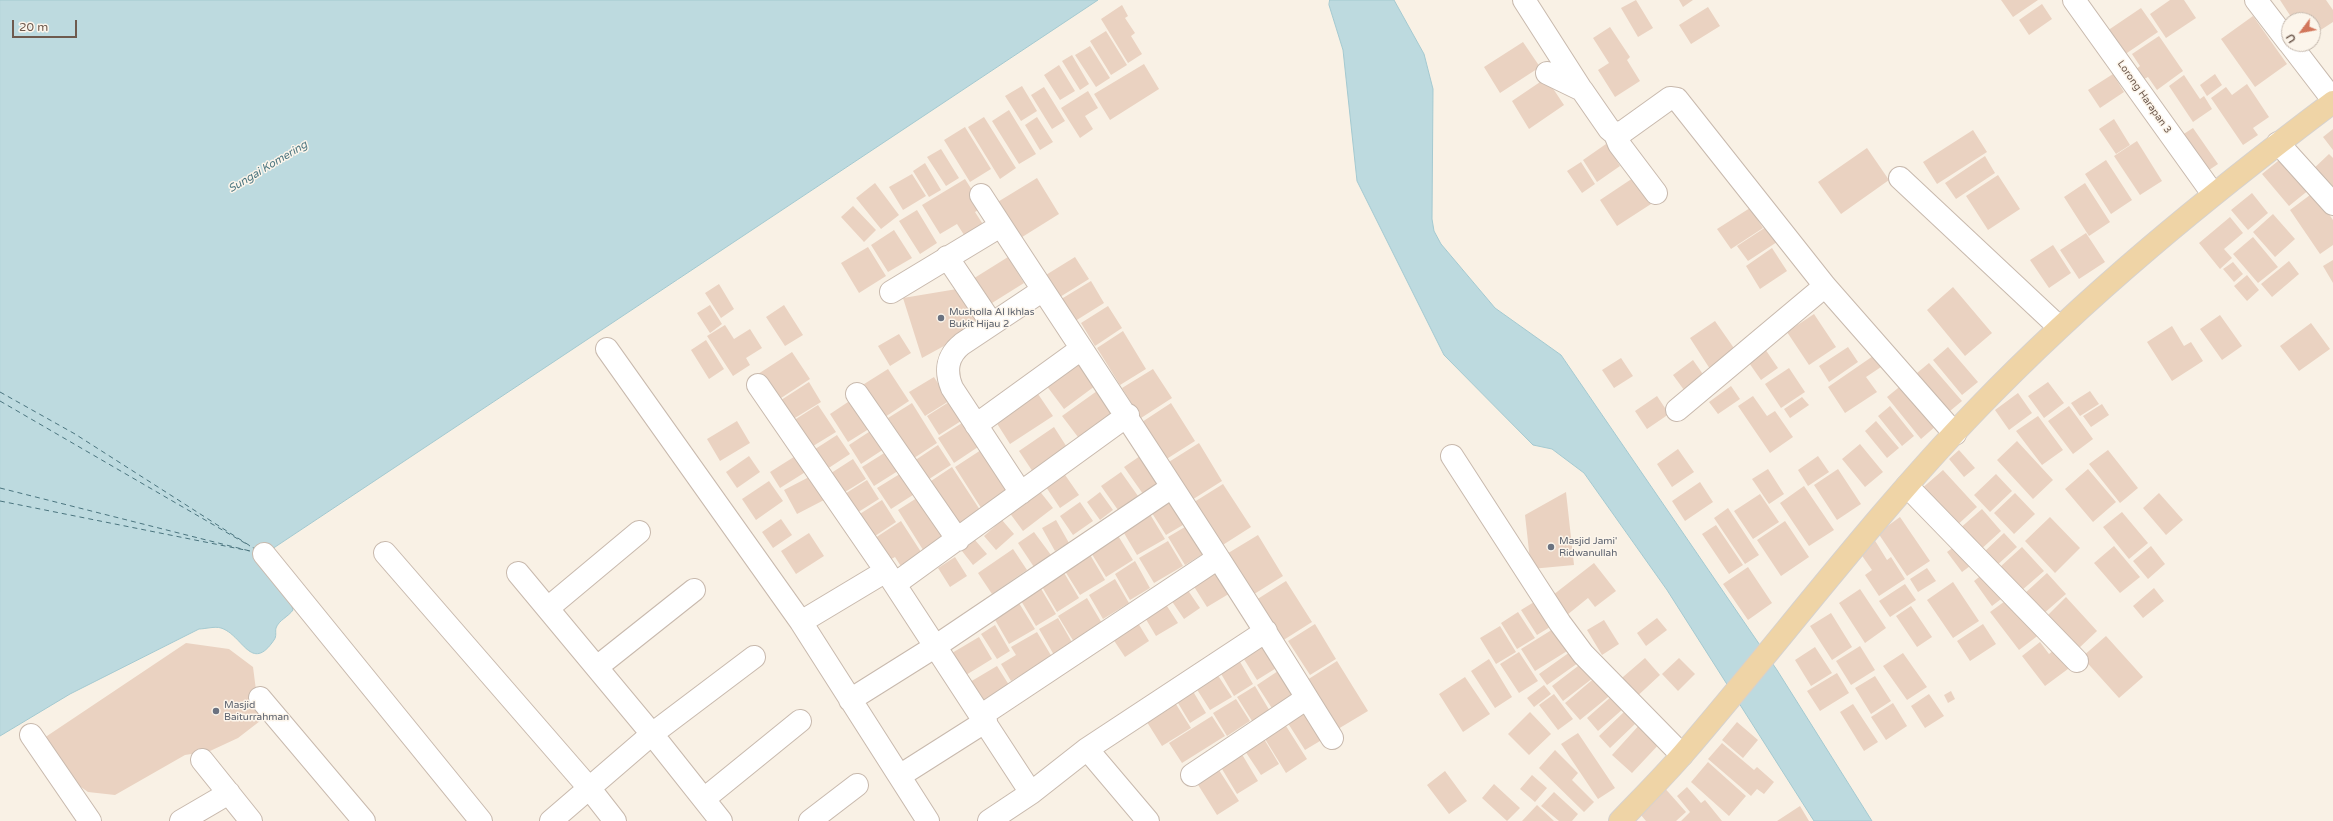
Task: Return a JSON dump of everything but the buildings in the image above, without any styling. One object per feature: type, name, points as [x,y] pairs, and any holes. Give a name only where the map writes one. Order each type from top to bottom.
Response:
[{"type":"main road","points":[[1620,821],[1682,755],[1907,486],[2059,326],[2116,275],[2213,194],[2333,101]]},
{"type":"street","points":[[1524,0],[1582,90],[1609,129],[1615,134],[1619,144],[1656,193]]},
{"type":"street","name":"Lorong Harapan 3","points":[[2074,0],[2213,194]]},
{"type":"street","points":[[2256,0],[2281,33]]},
{"type":"street","points":[[2296,52],[2333,101]]},
{"type":"street","points":[[1547,73],[1582,90]]},
{"type":"street","points":[[1615,134],[1624,131],[1670,98],[1677,99],[1825,286],[1955,434]]},
{"type":"street","points":[[2278,143],[2333,204]]},
{"type":"street","points":[[1900,178],[2059,326]]},
{"type":"street","points":[[982,195],[1081,349],[1128,415],[1172,487],[1266,631],[1332,738]]},
{"type":"street","points":[[891,292],[992,231]]},
{"type":"street","points":[[947,257],[992,324]]},
{"type":"street","points":[[1677,410],[1825,286]]},
{"type":"street","points":[[1021,493],[976,425],[947,377],[949,361],[957,348],[1043,290]]},
{"type":"street","points":[[607,349],[802,622],[850,700],[901,775],[928,821]]},
{"type":"street","points":[[976,425],[1081,349]]},
{"type":"street","points":[[758,385],[890,577],[984,718],[1031,793]]},
{"type":"street","points":[[856,394],[958,540]]},
{"type":"street","points":[[802,622],[958,540],[1128,415]]},
{"type":"street","points":[[1452,456],[1560,623],[1583,654],[1682,755]]},
{"type":"street","points":[[1907,486],[2077,661]]},
{"type":"street","points":[[850,700],[936,646],[1172,487]]},
{"type":"street","points":[[548,608],[639,532]]},
{"type":"street","points":[[385,553],[590,789],[615,821]]},
{"type":"street","points":[[264,554],[481,821]]},
{"type":"street","points":[[901,775],[1218,558]]},
{"type":"street","points":[[518,573],[652,734],[721,821]]},
{"type":"street","points":[[597,668],[694,590]]},
{"type":"street","points":[[989,821],[1031,793],[1087,749],[1266,631]]},
{"type":"street","points":[[551,821],[590,789],[652,734],[754,657]]},
{"type":"street","points":[[260,698],[364,821]]},
{"type":"street","points":[[1192,775],[1307,698]]},
{"type":"street","points":[[704,799],[800,721]]},
{"type":"street","points":[[31,735],[90,821]]},
{"type":"street","points":[[1087,749],[1148,821]]},
{"type":"street","points":[[202,760],[251,821]]},
{"type":"street","points":[[810,821],[857,785]]},
{"type":"street","points":[[181,821],[229,793]]},
{"type":"water","name":"Sungai Komering","points":[[0,0],[1098,0],[257,559],[291,603],[293,610],[277,625],[276,636],[266,650],[259,653],[253,653],[229,632],[219,627],[199,629],[70,694],[0,736]]},
{"type":"water","points":[[1330,0],[1394,0],[1424,54],[1433,89],[1432,219],[1434,231],[1441,244],[1495,308],[1561,355],[1777,670],[1872,821],[1814,821],[1667,590],[1584,473],[1552,449],[1533,445],[1444,355],[1357,181],[1343,50],[1329,5]]},
{"type":"ferry route","points":[[0,392],[75,434],[255,549]]},
{"type":"ferry route","points":[[0,401],[250,546]]},
{"type":"ferry route","points":[[0,488],[254,552]]},
{"type":"ferry route","points":[[0,501],[250,551]]},
{"type":"place","name":"Musholla Al Ikhlas Bukit Hijau 2","points":[[941,318]]},
{"type":"place","name":"Masjid Jami' Ridwanullah","points":[[1551,547]]},
{"type":"place","name":"Masjid Baiturrahman","points":[[216,711]]}]
